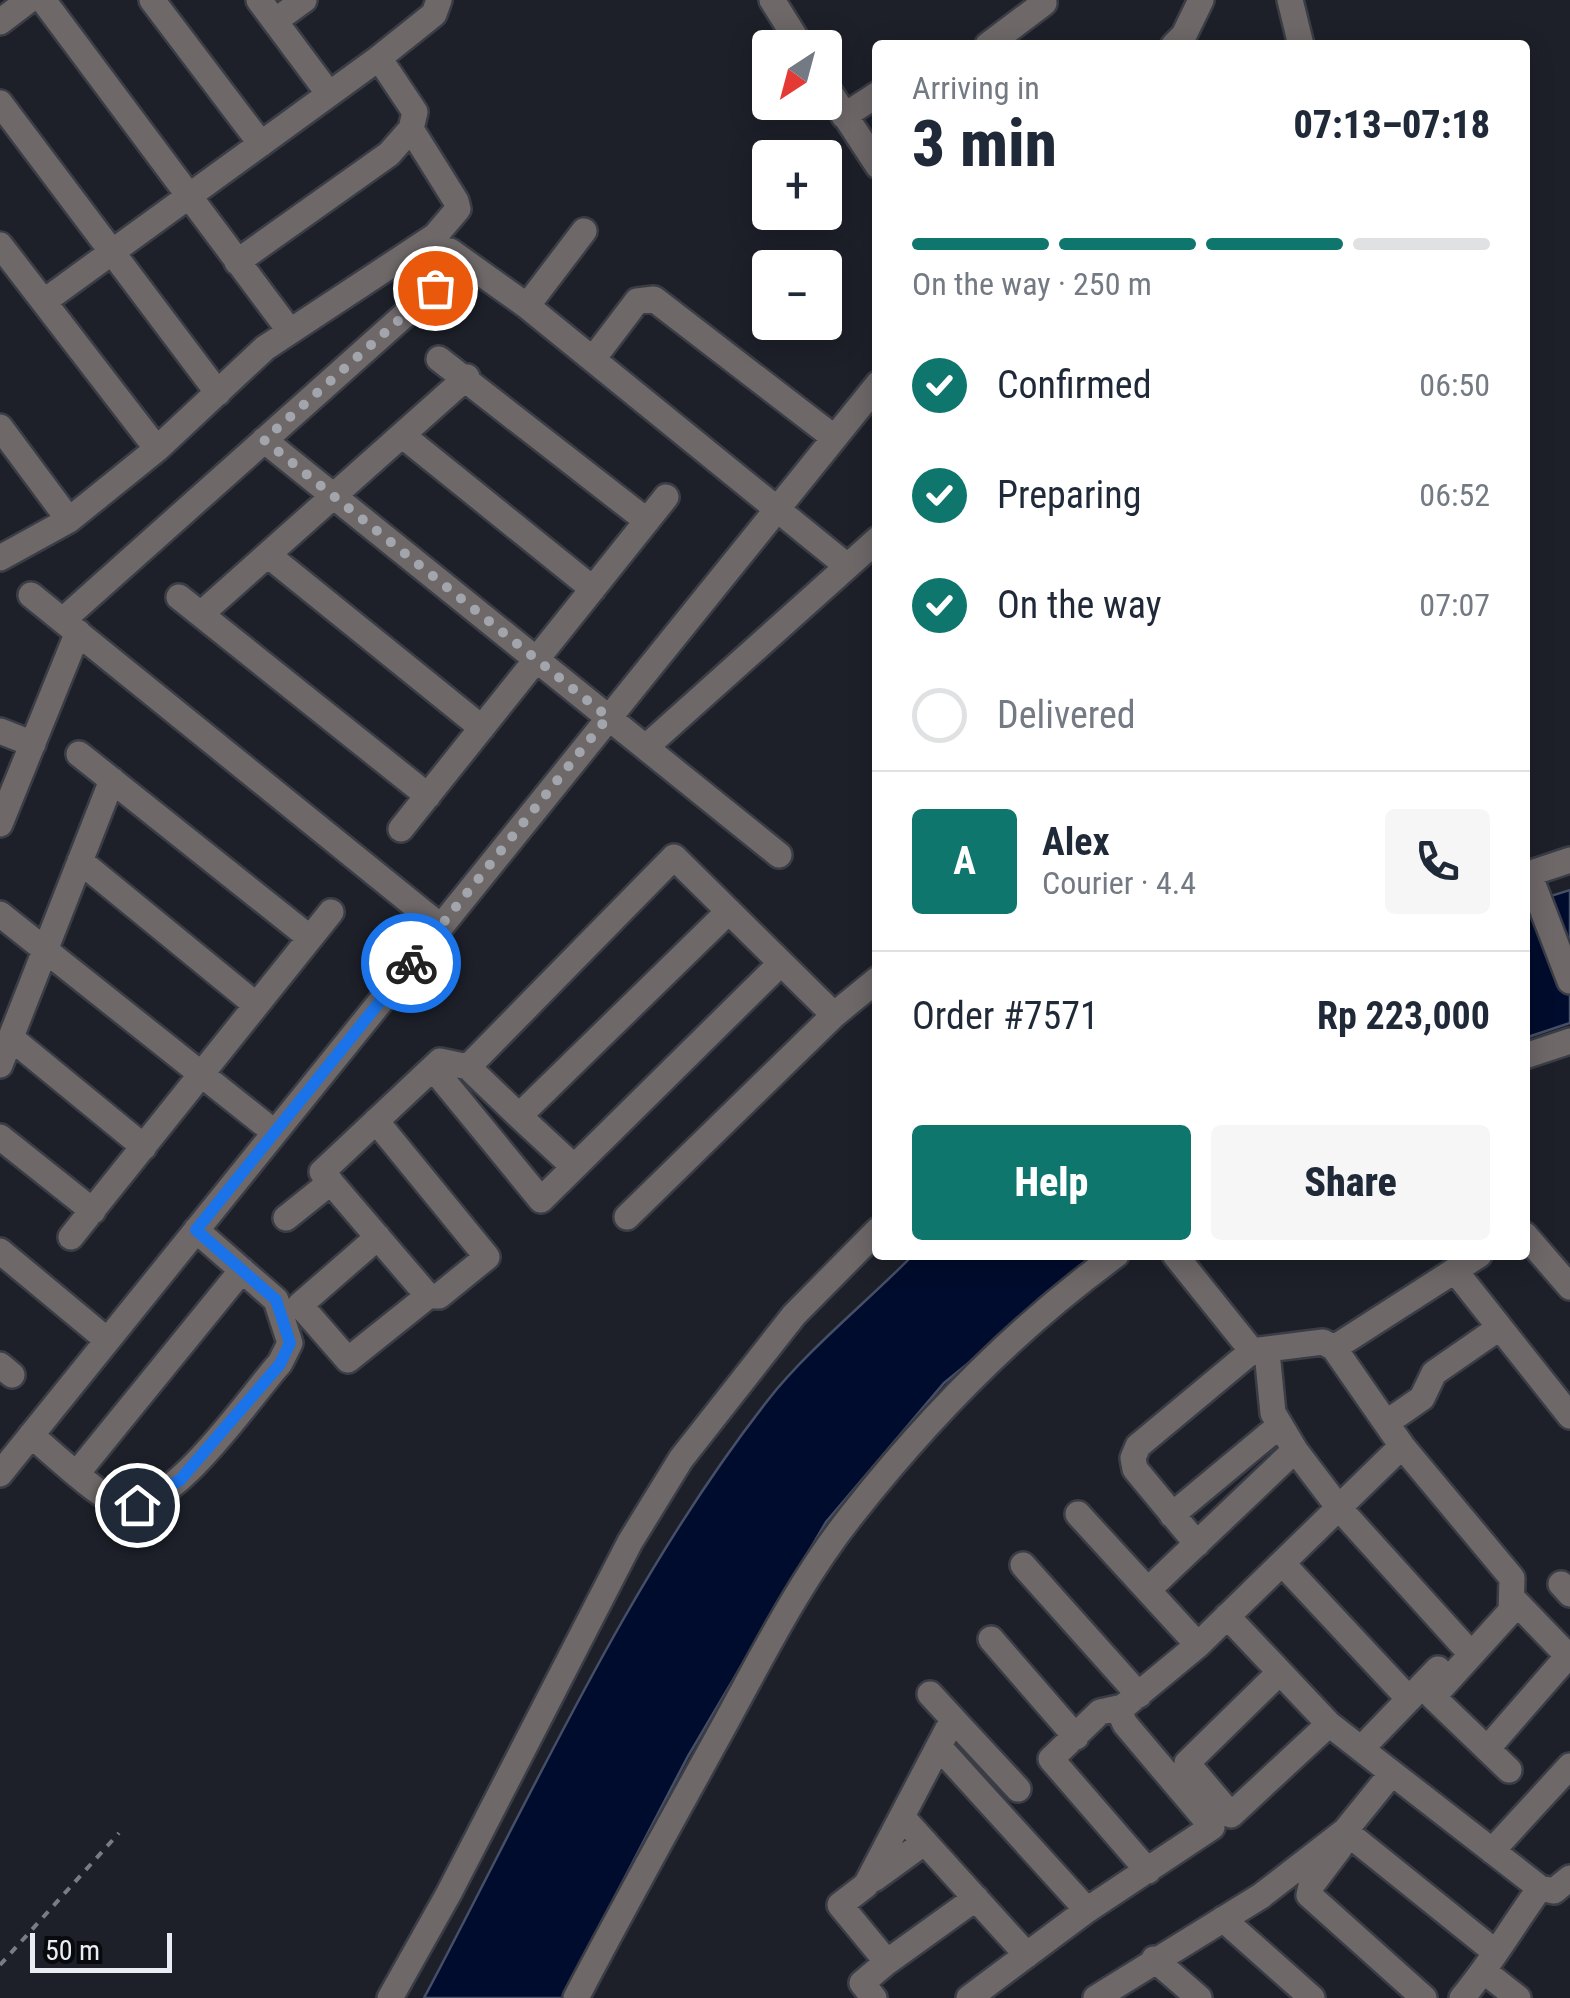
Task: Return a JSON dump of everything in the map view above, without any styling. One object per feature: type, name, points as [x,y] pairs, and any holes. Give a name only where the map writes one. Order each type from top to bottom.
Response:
[{"type":"street","points":[[0,22],[29,0]]},
{"type":"street","points":[[43,0],[289,330]]},
{"type":"street","points":[[152,0],[261,144]]},
{"type":"street","points":[[304,0],[267,10],[330,94]]},
{"type":"street","points":[[46,300],[378,58],[434,14],[439,0]]},
{"type":"street","points":[[772,0],[791,30]]},
{"type":"street","points":[[1184,40],[1202,0]]},
{"type":"street","points":[[1290,0],[1299,40]]},
{"type":"street","points":[[995,40],[1044,3]]},
{"type":"street","points":[[237,262],[389,154],[411,129],[414,112],[378,58]]},
{"type":"street","points":[[844,116],[872,98]]},
{"type":"street","points":[[0,102],[218,392]]},
{"type":"street","points":[[842,113],[872,157]]},
{"type":"street","points":[[0,558],[69,520],[157,449],[289,330],[435,236],[452,219],[458,209],[456,201],[411,129]]},
{"type":"street","points":[[527,306],[584,232]]},
{"type":"street","points":[[0,246],[46,300],[157,449]]},
{"type":"street","points":[[0,824],[32,744],[71,626],[455,255],[593,358],[847,566]]},
{"type":"street","points":[[593,358],[637,302],[654,298],[832,436]]},
{"type":"street","points":[[439,358],[647,520]]},
{"type":"street","points":[[201,614],[467,377]]},
{"type":"street","points":[[0,1474],[872,391]]},
{"type":"street","points":[[0,426],[69,520]]},
{"type":"street","points":[[402,435],[593,589]]},
{"type":"street","points":[[264,440],[779,855]]},
{"type":"street","points":[[402,829],[666,497]]},
{"type":"street","points":[[646,748],[872,544]]},
{"type":"street","points":[[268,555],[482,728]]},
{"type":"street","points":[[31,595],[440,926]]},
{"type":"street","points":[[180,597],[428,796]]},
{"type":"street","points":[[0,731],[32,744]]},
{"type":"street","points":[[79,754],[310,938]]},
{"type":"street","points":[[0,1066],[112,780]]},
{"type":"street","points":[[468,1066],[674,857],[834,1015]]},
{"type":"street","points":[[1530,873],[1570,860]]},
{"type":"street","points":[[80,861],[256,1006]]},
{"type":"street","points":[[1530,881],[1570,981]]},
{"type":"street","points":[[71,1238],[330,912]]},
{"type":"street","points":[[519,1116],[729,912]]},
{"type":"street","points":[[0,914],[274,1132]]},
{"type":"street","points":[[432,1068],[541,1200],[781,962]]},
{"type":"street","points":[[626,1217],[834,1015],[872,984]]},
{"type":"street","points":[[10,1038],[144,1147]]},
{"type":"street","points":[[1530,1054],[1570,1042]]},
{"type":"street","points":[[428,1296],[322,1172],[432,1068],[440,1062],[468,1066],[574,1167]]},
{"type":"street","points":[[376,1121],[488,1257],[439,1296],[428,1296],[348,1360],[300,1305],[378,1237]]},
{"type":"street","points":[[0,1138],[93,1211]]},
{"type":"street","points":[[286,1218],[331,1182]]},
{"type":"street","points":[[31,1435],[108,1498],[126,1506],[137,1505],[165,1492],[193,1465],[280,1364],[290,1343],[276,1300],[196,1230]]},
{"type":"street","points":[[390,1998],[450,1893],[630,1542],[681,1459],[794,1315],[872,1236]]},
{"type":"street","points":[[1530,1242],[1570,1286]]},
{"type":"street","points":[[0,1252],[107,1340]]},
{"type":"street","points":[[576,1998],[768,1645],[849,1518],[934,1418],[1010,1342],[1110,1260]]},
{"type":"street","points":[[1178,1260],[1259,1351],[1279,1426],[1295,1450],[1339,1508],[1462,1644]]},
{"type":"street","points":[[1334,1348],[1472,1260]]},
{"type":"street","points":[[78,1472],[242,1270]]},
{"type":"street","points":[[1456,1272],[1570,1416]]},
{"type":"street","points":[[1386,1424],[1422,1398],[1434,1373],[1498,1328]]},
{"type":"street","points":[[1197,1544],[1135,1469],[1134,1451],[1259,1351],[1323,1342],[1334,1348],[1402,1446],[1512,1578],[1514,1595],[1511,1611],[1361,1749]]},
{"type":"street","points":[[1172,1515],[1279,1426]]},
{"type":"street","points":[[1222,1821],[1125,1724],[1120,1712],[1198,1645],[1402,1446]]},
{"type":"street","points":[[1148,1590],[1295,1450]]},
{"type":"street","points":[[1078,1514],[1198,1645]]},
{"type":"street","points":[[1282,1564],[1508,1770]]},
{"type":"street","points":[[1023,1565],[1131,1701]]},
{"type":"street","points":[[1421,1694],[1462,1644],[1514,1595]]},
{"type":"street","points":[[1487,1749],[1568,1656],[1514,1595]]},
{"type":"street","points":[[1227,1616],[1329,1724],[1540,1888],[1554,1891],[1570,1878]]},
{"type":"street","points":[[991,1639],[1076,1737]]},
{"type":"street","points":[[1222,1821],[1187,1763],[1280,1673]]},
{"type":"street","points":[[930,1694],[1018,1789]]},
{"type":"street","points":[[996,1810],[1100,1712],[1131,1701]]},
{"type":"street","points":[[866,1884],[953,1719]]},
{"type":"street","points":[[969,1998],[1087,1910],[1222,1821],[1329,1724]]},
{"type":"street","points":[[938,1747],[1087,1910]]},
{"type":"street","points":[[1052,1759],[1148,1871]]},
{"type":"street","points":[[1492,1851],[1570,1766]]},
{"type":"street","points":[[1096,1998],[1154,1958],[1261,1896],[1344,1831],[1392,1773]]},
{"type":"street","points":[[902,1817],[1027,1955]]},
{"type":"street","points":[[1344,1831],[1489,1962],[1518,1998]]},
{"type":"street","points":[[1344,1831],[1339,1849],[1311,1886],[1308,1896],[1424,1998]]},
{"type":"street","points":[[887,1962],[840,1905],[924,1842]]},
{"type":"street","points":[[1462,1998],[1540,1888]]},
{"type":"street","points":[[874,1998],[862,1982],[976,1898]]},
{"type":"street","points":[[1223,1919],[1312,1998]]},
{"type":"street","points":[[1154,1958],[1199,1998]]},
{"type":"path","points":[[0,1965],[120,1833]]},
{"type":"water","points":[[1570,890],[1570,1023],[1530,1036],[1530,902]]},
{"type":"water","points":[[908,1260],[1095,1260],[944,1383],[826,1522],[688,1756],[562,1998],[424,1998],[584,1691],[671,1540],[768,1400],[819,1344]]},
{"type":"way so far","points":[[411,963],[608,717],[264,440],[435,288]]},
{"type":"route","points":[[137,1505],[180,1480],[280,1364],[290,1343],[276,1300],[196,1230],[411,963]]}]
